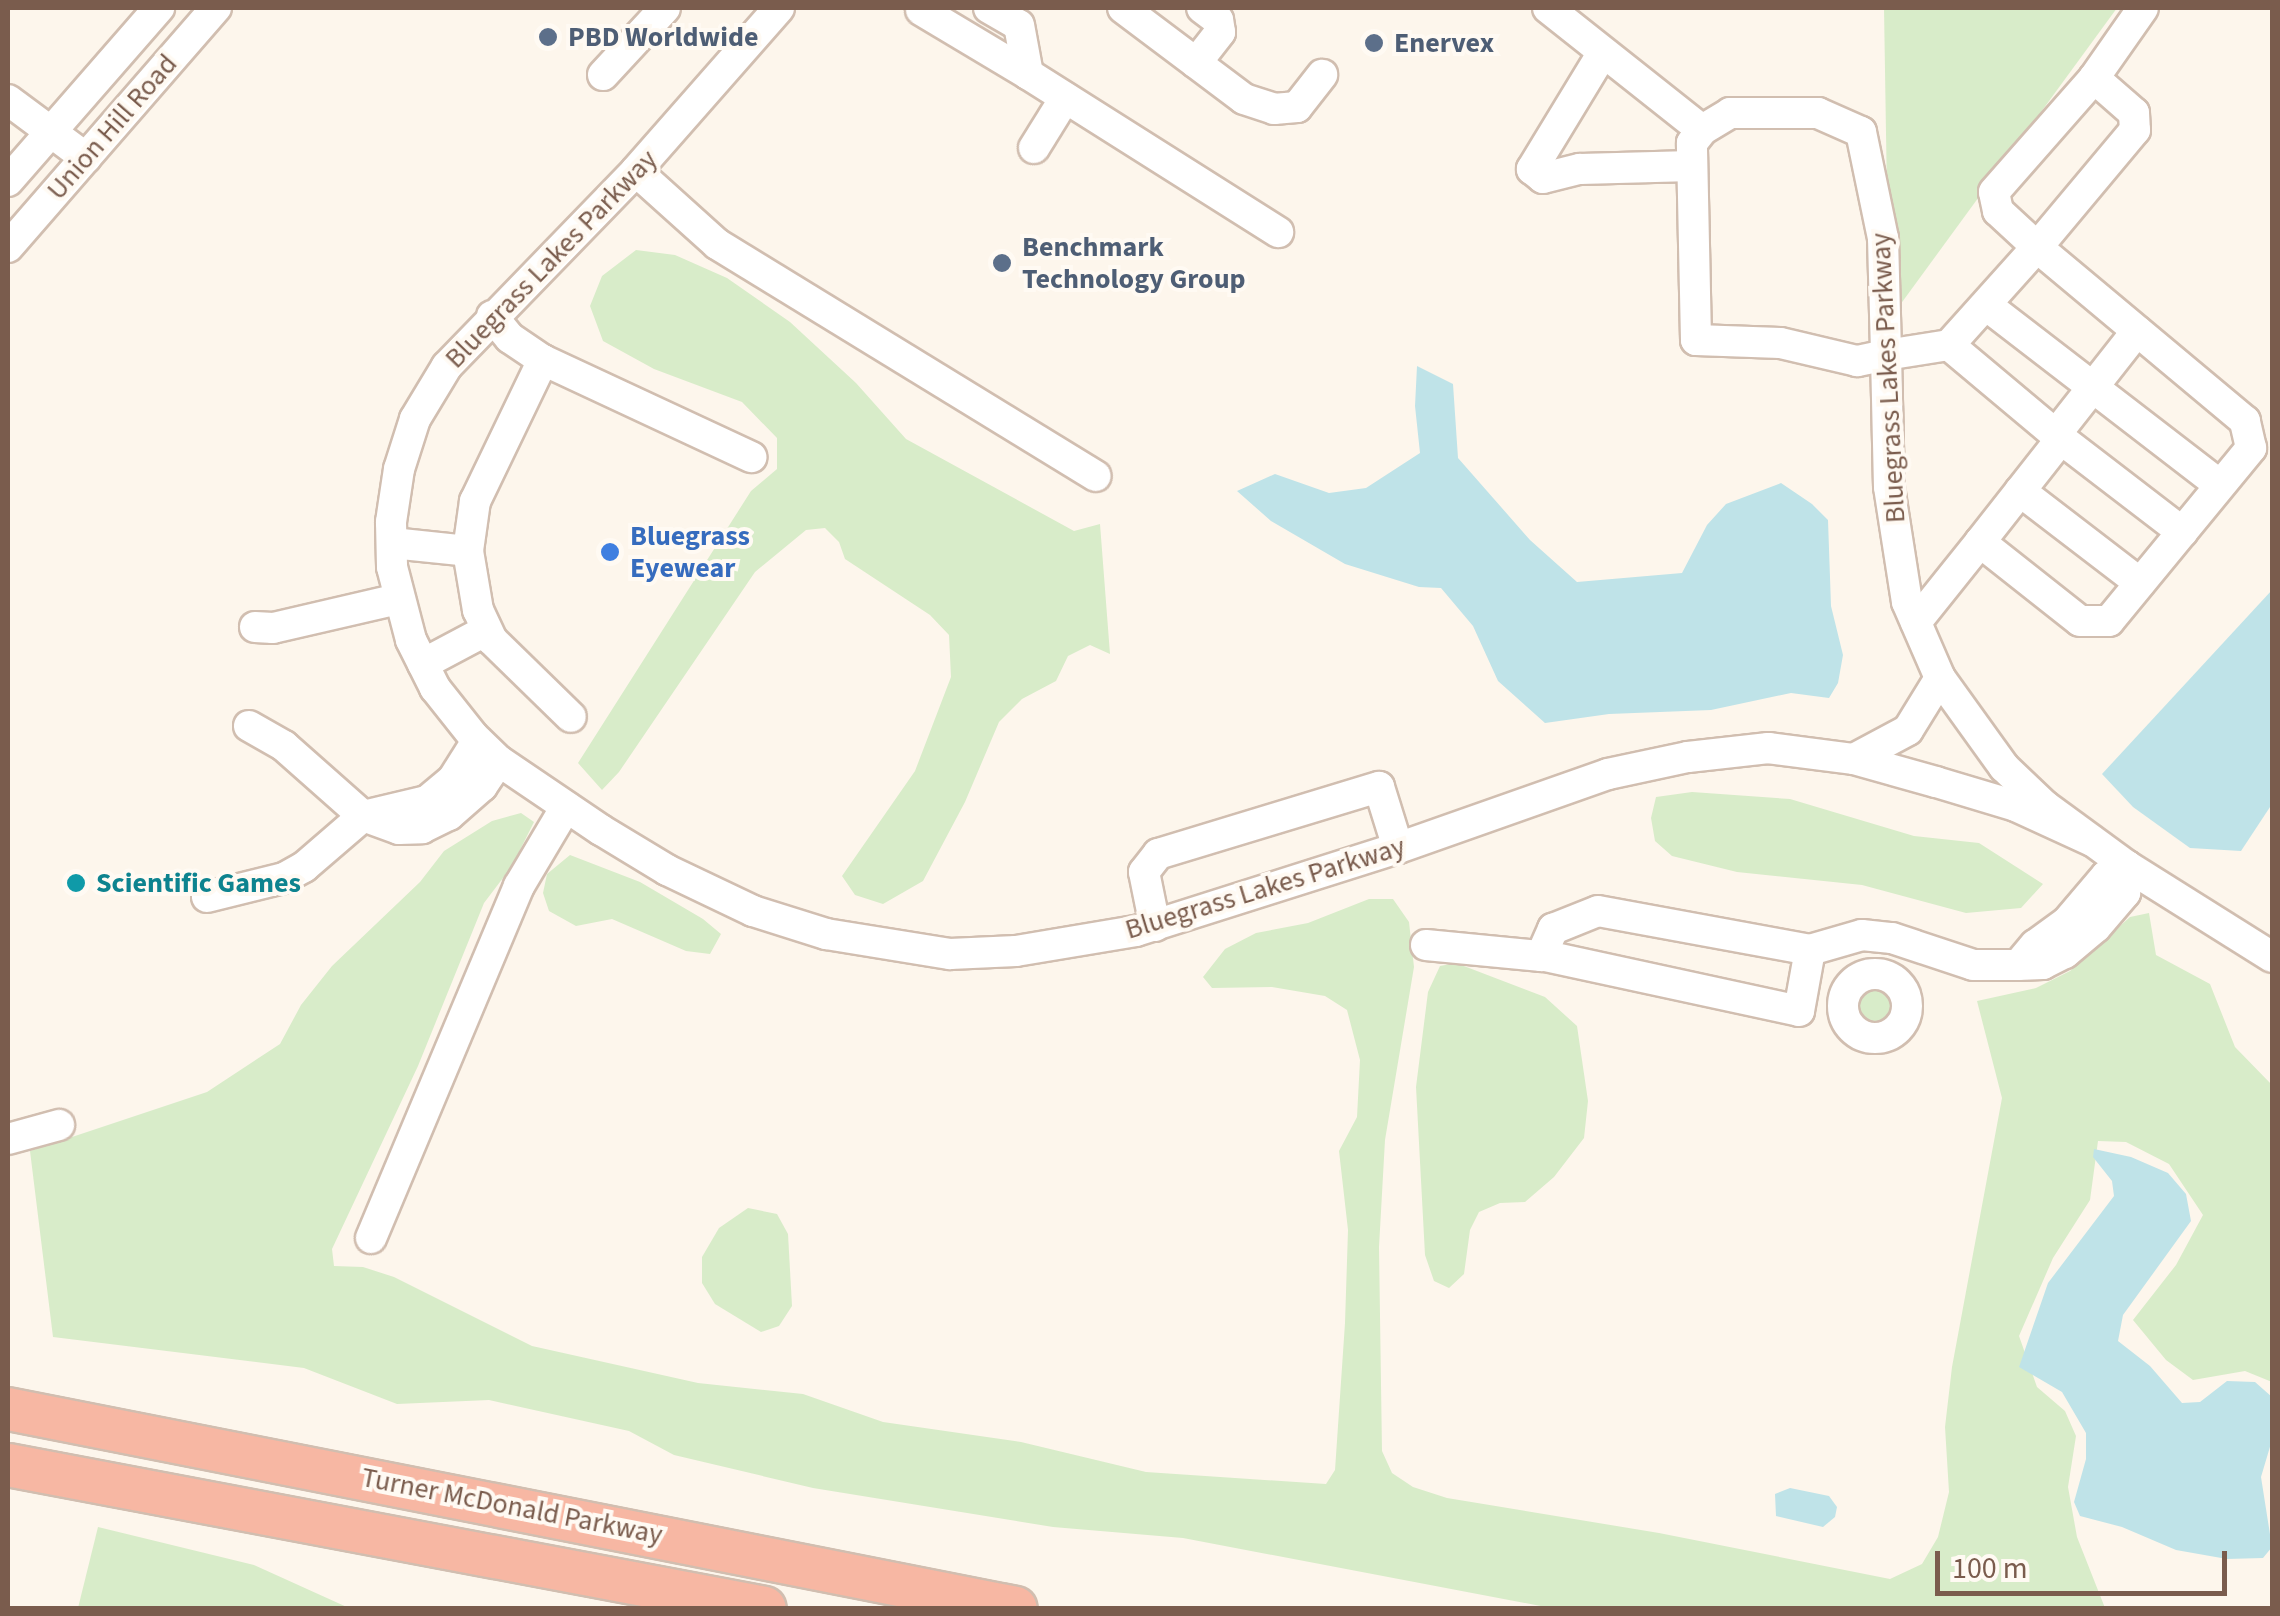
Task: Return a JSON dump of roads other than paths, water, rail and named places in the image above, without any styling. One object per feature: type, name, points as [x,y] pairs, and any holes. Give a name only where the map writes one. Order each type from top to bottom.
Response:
[{"type":"highway","name":"Turner McDonald Parkway","points":[[8,1409],[1016,1608]]},
{"type":"highway","name":"Turner McDonald Parkway","points":[[8,1465],[765,1608]]},
{"type":"street","name":"Union Hill Road","points":[[8,180],[159,8]]},
{"type":"street","name":"Union Hill Road","points":[[8,247],[216,8]]},
{"type":"street","points":[[603,74],[664,8]]},
{"type":"street","name":"Bluegrass Lakes Parkway","points":[[779,8],[636,171],[447,366],[415,420],[396,484],[392,543],[399,599],[423,664],[451,711],[488,751],[566,807],[719,897],[826,934],[950,954],[1016,951],[1154,926],[1398,848],[1608,774],[1688,757],[1768,748],[1854,759],[2002,801],[2092,842]]},
{"type":"street","points":[[990,8],[1019,25],[1028,74]]},
{"type":"street","points":[[1123,8],[1244,99],[1274,109],[1297,107],[1322,74]]},
{"type":"street","points":[[1196,63],[1220,32],[1218,20],[1202,8]]},
{"type":"street","points":[[1548,8],[1702,130],[1692,143],[1696,340],[1780,343],[1857,360],[1949,346],[2135,130],[2134,113],[2094,78]]},
{"type":"street","points":[[1980,542],[2080,621],[2109,621],[2250,448],[2245,421],[1998,212],[1994,192],[2094,78],[2142,8]]},
{"type":"street","points":[[921,10],[1278,232]]},
{"type":"street","points":[[1602,54],[1532,169],[1543,178],[1580,170],[1692,166]]},
{"type":"street","points":[[1034,148],[1065,98]]},
{"type":"street","points":[[8,100],[86,158]]},
{"type":"street","name":"Bluegrass Lakes Parkway","points":[[1702,130],[1730,113],[1800,113],[1818,114],[1862,132],[1884,238],[1889,486],[1907,602],[1940,678],[2004,767],[2092,842],[2272,957]]},
{"type":"street","points":[[636,171],[717,244],[1096,476]]},
{"type":"street","points":[[1986,305],[2220,485]]},
{"type":"street","points":[[492,316],[510,338],[543,360],[751,456]]},
{"type":"street","points":[[1916,622],[2020,491],[2137,331]]},
{"type":"street","points":[[1949,346],[2182,532]]},
{"type":"street","points":[[543,360],[475,501],[468,550],[478,610],[492,640],[571,717]]},
{"type":"street","points":[[2020,491],[2140,582]]},
{"type":"street","points":[[392,543],[468,550]]},
{"type":"street","points":[[255,628],[273,628],[399,599]]},
{"type":"street","points":[[423,664],[487,630]]},
{"type":"street","points":[[1854,759],[1908,730],[1919,718],[1940,678]]},
{"type":"street","points":[[248,726],[284,746],[363,816],[398,828],[436,823],[482,786],[488,751]]},
{"type":"street","points":[[1154,926],[1144,872],[1158,854],[1379,786],[1398,848]]},
{"type":"street","points":[[371,1238],[520,886],[566,807]]},
{"type":"street","points":[[207,897],[284,878],[304,867],[363,816]]},
{"type":"street","points":[[1541,955],[1553,929],[1598,912],[1810,950],[1862,935],[1892,938],[1973,965],[2018,966],[2035,945],[2067,922],[2106,876],[2127,866]]},
{"type":"street","points":[[1878,974],[1892,938]]},
{"type":"street","points":[[1426,945],[1541,955],[1799,1011],[1820,1015],[1844,1013]]},
{"type":"street","points":[[1799,1011],[1810,950]]},
{"type":"street","points":[[1878,974],[1898,983],[1908,1003],[1896,1032],[1875,1039],[1855,1031],[1844,1013],[1851,984],[1878,974]]},
{"type":"street","points":[[8,1139],[59,1125]]},
{"type":"water","points":[[1417,366],[1453,384],[1458,458],[1530,540],[1577,582],[1682,573],[1707,525],[1726,504],[1781,483],[1812,504],[1828,520],[1831,606],[1843,655],[1838,683],[1829,698],[1791,693],[1711,710],[1609,714],[1545,723],[1498,681],[1473,626],[1441,588],[1419,587],[1345,564],[1271,521],[1237,491],[1275,474],[1329,493],[1366,488],[1420,453],[1415,406]]},
{"type":"water","points":[[2272,590],[2272,804],[2241,851],[2190,848],[2133,807],[2102,774]]},
{"type":"water","points":[[2094,1149],[2131,1157],[2168,1173],[2186,1194],[2191,1221],[2123,1315],[2118,1341],[2150,1366],[2182,1403],[2200,1402],[2227,1381],[2255,1382],[2272,1397],[2272,1440],[2261,1477],[2272,1547],[2263,1558],[2227,1559],[2176,1550],[2122,1527],[2080,1516],[2074,1502],[2086,1459],[2086,1433],[2062,1392],[2019,1367],[2048,1283],[2114,1196],[2112,1181],[2093,1157]]},
{"type":"water","points":[[1790,1488],[1829,1496],[1837,1507],[1835,1517],[1823,1527],[1776,1516],[1775,1494]]},
{"type":"place","name":"PBD Worldwide","points":[[548,37]]},
{"type":"place","name":"Enervex","points":[[1374,43]]},
{"type":"place","name":"Benchmark Technology Group","points":[[1002,263]]},
{"type":"place","name":"Bluegrass Eyewear","points":[[610,552]]},
{"type":"place","name":"Scientific Games","points":[[76,883]]}]
